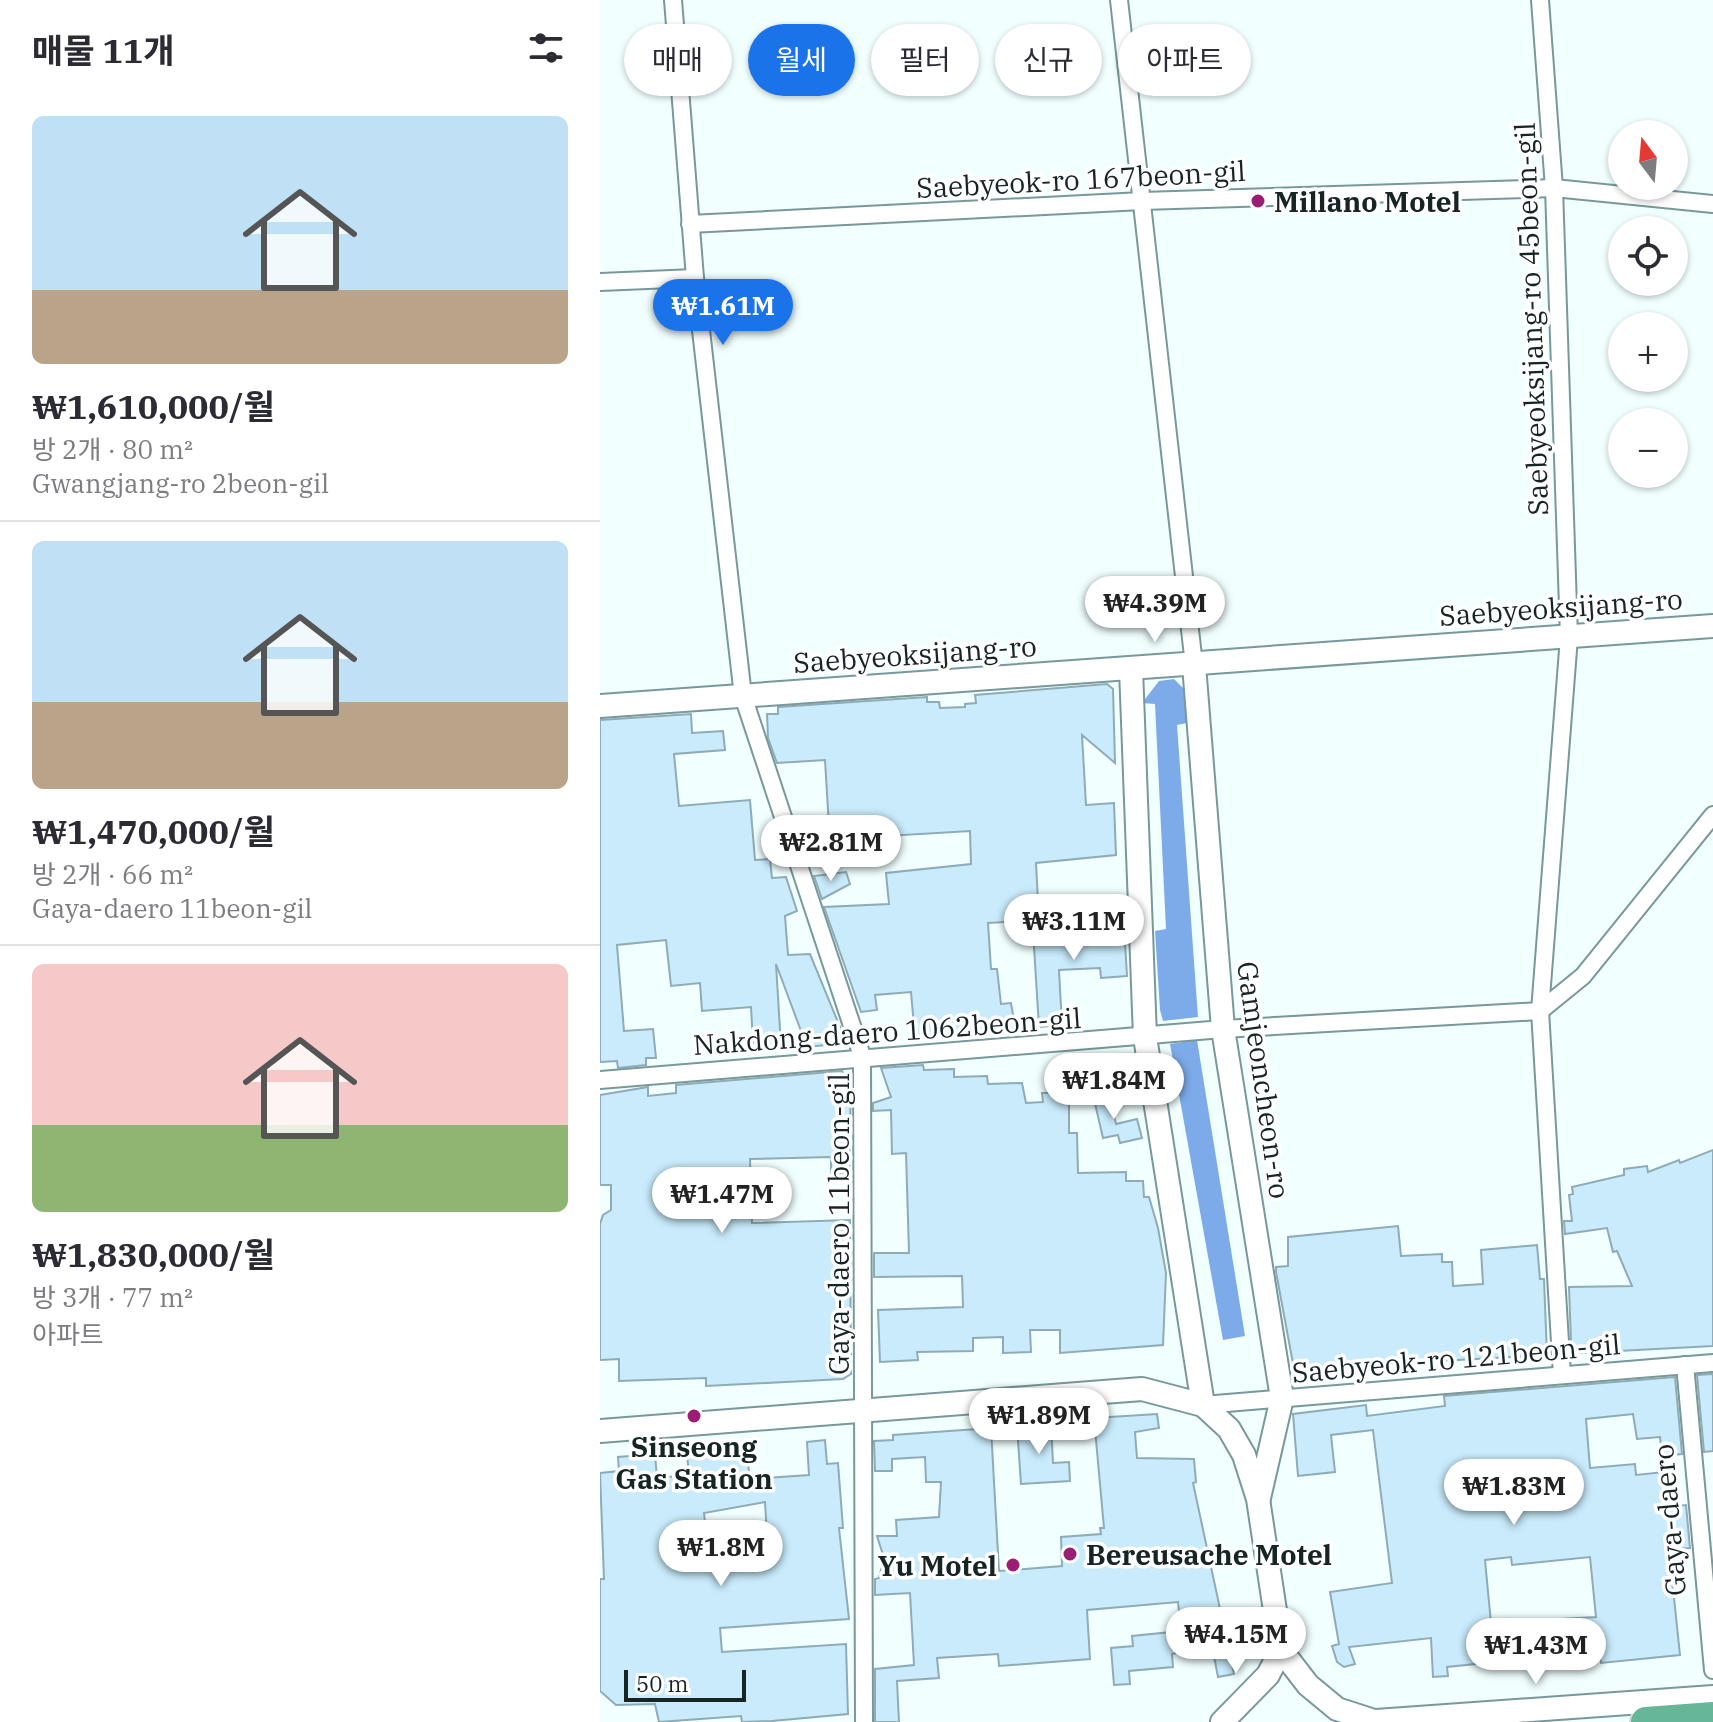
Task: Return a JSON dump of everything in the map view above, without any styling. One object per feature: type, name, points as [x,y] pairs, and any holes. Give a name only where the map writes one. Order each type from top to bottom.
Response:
[{"type":"highway","points":[[1646,1722],[1713,1717]]},
{"type":"street","name":"Gaya-daero 11beon-gil","points":[[673,0],[695,278],[743,696],[862,1056],[864,1722]]},
{"type":"street","points":[[1119,0],[1194,665]]},
{"type":"street","name":"Saebyeoksijang-ro 45beon-gil","points":[[1540,0],[1554,188],[1569,637],[1540,1011],[1562,1375]]},
{"type":"street","name":"Saebyeok-ro 167beon-gil","points":[[690,224],[1142,201],[1554,188],[1713,204]]},
{"type":"street","points":[[600,282],[695,278]]},
{"type":"street","name":"Saebyeoksijang-ro","points":[[600,706],[1713,626]]},
{"type":"street","name":"Gamjeoncheon-ro","points":[[1194,665],[1223,1029],[1282,1398],[1258,1499]]},
{"type":"street","points":[[600,1440],[611,1430],[1142,1389],[1203,1405],[1145,1037],[1131,669]]},
{"type":"street","points":[[1540,1011],[1583,976],[1713,815]]},
{"type":"street","name":"Nakdong-daero 1062beon-gil","points":[[600,1080],[862,1056],[1178,1035],[1223,1029],[1540,1011]]},
{"type":"street","name":"Saebyeok-ro 121beon-gil","points":[[1203,1405],[1713,1363]]},
{"type":"street","name":"Gaya-daero","points":[[1685,1365],[1713,1670]]},
{"type":"street","name":"Gamjeoncheon-ro","points":[[1203,1405],[1229,1429],[1244,1455],[1258,1499],[1281,1650]]},
{"type":"street","points":[[600,1421],[611,1430]]},
{"type":"street","points":[[1222,1722],[1268,1675],[1281,1650],[1308,1685],[1337,1709],[1374,1721]]},
{"type":"street","points":[[1362,1722],[1713,1697]]},
{"type":"water","points":[[1174,679],[1190,695],[1191,722],[1177,725],[1198,1017],[1163,1021],[1155,931],[1166,929],[1155,704],[1142,703],[1159,681]]},
{"type":"water","points":[[1197,1040],[1245,1336],[1223,1340],[1170,1044]]},
{"type":"building","points":[[1107,684],[1113,689],[1115,763],[1082,735],[1086,805],[1114,803],[1116,855],[1036,863],[1039,920],[988,923],[991,969],[997,969],[1001,1004],[1011,1003],[1016,1032],[915,1037],[911,992],[875,995],[877,1010],[861,1012],[824,907],[889,904],[886,873],[971,864],[970,831],[803,841],[799,829],[829,827],[825,760],[777,763],[768,738],[767,714],[778,714],[778,707],[927,697],[927,702],[939,702],[940,708],[965,707],[965,704],[976,703],[975,695]]},
{"type":"building","points":[[691,714],[692,733],[723,731],[725,750],[674,754],[679,806],[750,800],[755,860],[770,859],[772,878],[786,877],[797,911],[785,916],[788,955],[810,954],[842,1032],[835,1044],[807,1047],[776,964],[781,1046],[759,1048],[758,1042],[753,1043],[751,1007],[702,1011],[700,983],[671,986],[666,940],[617,945],[624,1031],[653,1029],[656,1058],[646,1058],[646,1065],[618,1068],[617,1061],[600,1062],[600,720]]},
{"type":"building","points":[[846,872],[850,884],[822,899],[814,876]]},
{"type":"building","points":[[1124,926],[1127,976],[1101,978],[1100,968],[1059,970],[1062,1025],[1039,1027],[1033,931]]},
{"type":"building","points":[[923,1065],[924,1070],[954,1069],[954,1077],[987,1076],[988,1084],[1022,1083],[1026,1103],[1043,1102],[1042,1093],[1069,1093],[1069,1133],[1077,1133],[1078,1173],[1126,1172],[1126,1181],[1143,1181],[1144,1197],[1149,1197],[1166,1273],[1163,1345],[1060,1353],[1060,1330],[1030,1330],[1031,1352],[1003,1353],[1003,1337],[973,1338],[973,1351],[917,1352],[918,1360],[880,1362],[878,1310],[963,1307],[962,1276],[874,1277],[874,1253],[909,1253],[906,1153],[892,1154],[891,1110],[873,1111],[873,1103],[891,1097],[881,1068]]},
{"type":"building","points":[[842,1071],[851,1083],[849,1174],[831,1174],[831,1157],[750,1159],[752,1223],[850,1220],[851,1374],[843,1379],[706,1386],[706,1378],[619,1381],[619,1359],[600,1360],[600,1224],[603,1215],[611,1210],[611,1185],[600,1185],[600,1095],[648,1087],[648,1096],[676,1093],[676,1085]]},
{"type":"building","points":[[1108,1091],[1116,1124],[1137,1119],[1142,1138],[1120,1143],[1118,1135],[1103,1138],[1093,1095]]},
{"type":"building","points":[[1713,1150],[1713,1346],[1580,1353],[1571,1342],[1569,1287],[1632,1286],[1617,1251],[1613,1252],[1607,1228],[1565,1234],[1564,1221],[1572,1221],[1569,1195],[1573,1194],[1572,1187],[1624,1175],[1624,1169],[1647,1166],[1648,1172]]},
{"type":"building","points":[[1398,1226],[1401,1256],[1442,1254],[1442,1262],[1452,1262],[1453,1286],[1483,1284],[1481,1250],[1537,1245],[1540,1279],[1544,1279],[1547,1355],[1294,1369],[1276,1272],[1276,1267],[1288,1266],[1288,1237]]},
{"type":"building","points":[[1713,1374],[1713,1451],[1704,1452],[1697,1375]]},
{"type":"building","points":[[1675,1377],[1682,1454],[1662,1456],[1660,1437],[1637,1439],[1633,1414],[1586,1419],[1590,1468],[1635,1464],[1636,1475],[1664,1472],[1667,1507],[1686,1505],[1690,1548],[1669,1550],[1680,1655],[1601,1663],[1600,1655],[1569,1659],[1569,1666],[1538,1669],[1535,1642],[1494,1646],[1495,1662],[1447,1667],[1448,1676],[1433,1677],[1431,1638],[1349,1647],[1355,1664],[1344,1667],[1337,1662],[1332,1646],[1339,1644],[1330,1592],[1392,1583],[1373,1430],[1331,1435],[1335,1472],[1298,1476],[1293,1414],[1366,1405],[1367,1416],[1445,1406],[1444,1396]],"holes":[[[1511,1557],[1512,1565],[1590,1557],[1596,1617],[1491,1623],[1485,1560]]]},
{"type":"building","points":[[1157,1414],[1159,1428],[1135,1432],[1137,1458],[1194,1459],[1196,1482],[1193,1483],[1234,1674],[1218,1677],[1212,1646],[1172,1654],[1173,1667],[1129,1671],[1130,1684],[1114,1685],[1111,1648],[1133,1646],[1132,1636],[1181,1631],[1178,1602],[1087,1610],[1090,1659],[999,1666],[998,1654],[937,1658],[939,1678],[897,1681],[899,1722],[875,1722],[875,1669],[914,1665],[910,1593],[875,1595],[875,1579],[879,1578],[884,1558],[877,1536],[897,1536],[896,1520],[939,1517],[941,1482],[926,1482],[925,1457],[892,1459],[892,1471],[875,1471],[874,1441],[893,1440],[893,1435],[991,1428],[999,1571],[1062,1566],[1061,1537],[1101,1534],[1100,1528],[1104,1528],[1094,1418]]},
{"type":"building","points":[[1051,1424],[1053,1463],[1069,1462],[1070,1481],[1021,1484],[1017,1426]]},
{"type":"building","points":[[825,1440],[827,1464],[838,1463],[843,1528],[839,1528],[849,1619],[720,1628],[722,1652],[846,1644],[848,1714],[772,1721],[742,1722],[741,1716],[659,1722],[655,1704],[616,1705],[600,1691],[600,1579],[604,1579],[600,1473],[619,1471],[618,1457],[655,1454],[657,1478],[689,1475],[687,1454],[746,1448],[750,1479],[809,1475],[807,1442]],"holes":[[[765,1502],[767,1535],[707,1540],[704,1513]]]},
{"type":"place","name":"Millano Motel","points":[[1258,201]]},
{"type":"place","name":"Sinseong Gas Station","points":[[694,1416]]},
{"type":"place","name":"Bereusache Motel","points":[[1070,1554]]},
{"type":"place","name":"Yu Motel","points":[[1013,1565]]}]
